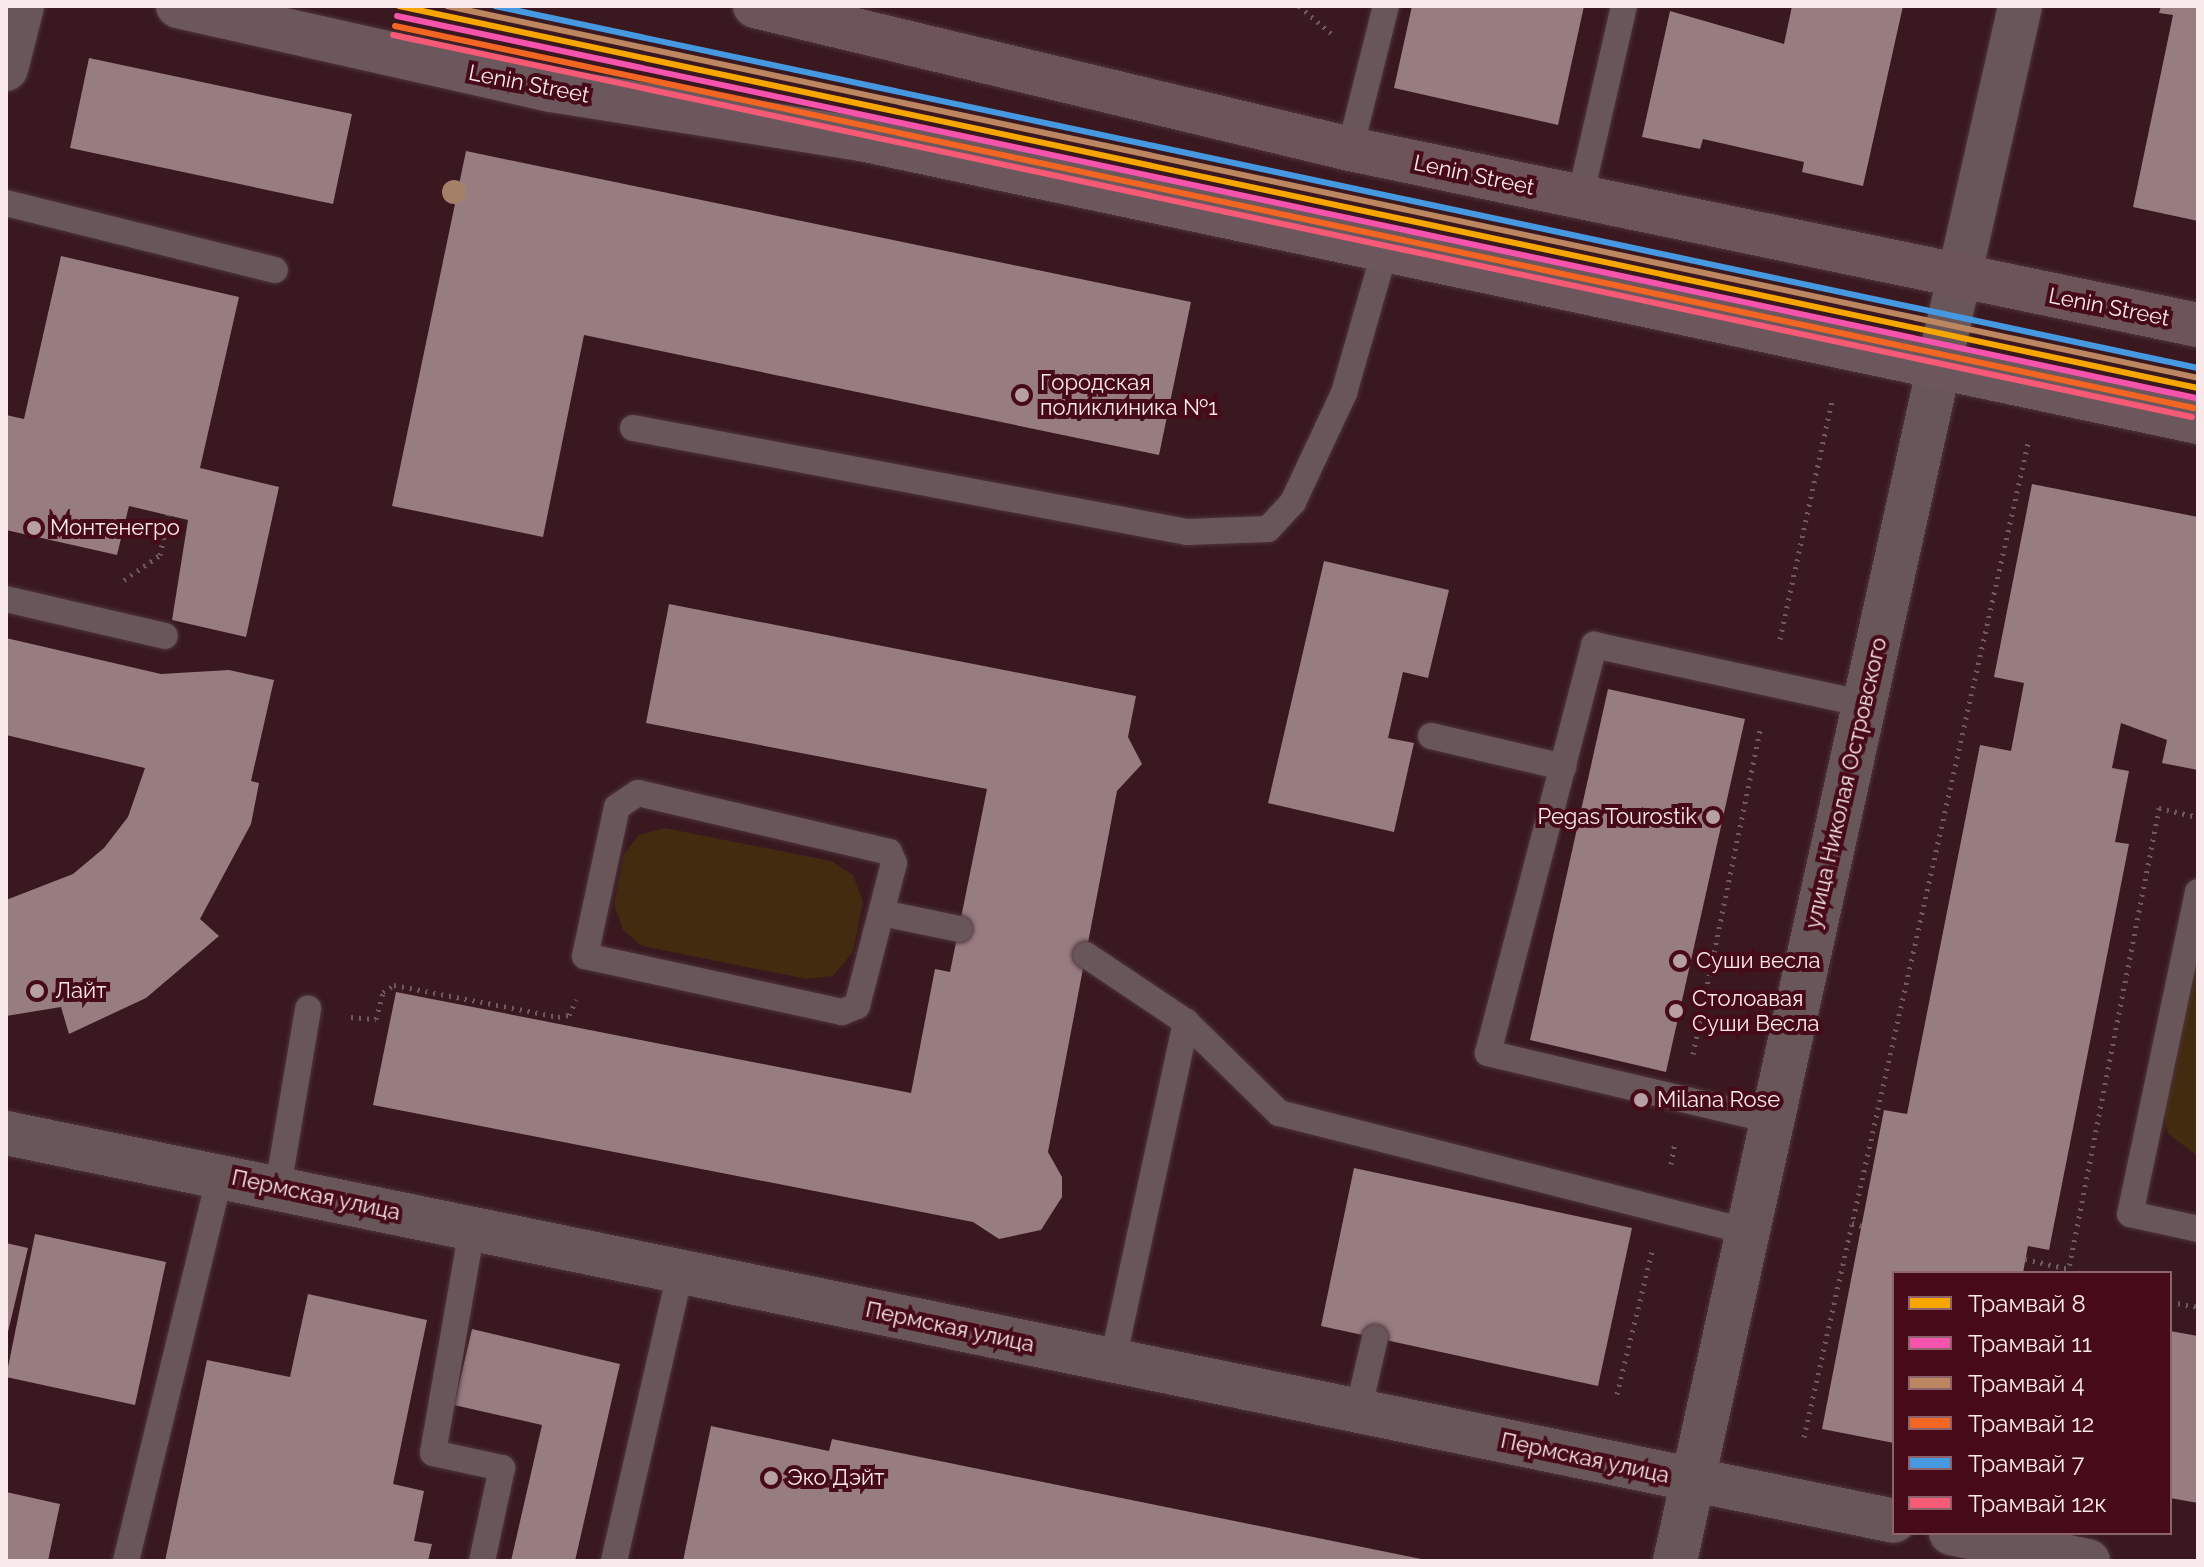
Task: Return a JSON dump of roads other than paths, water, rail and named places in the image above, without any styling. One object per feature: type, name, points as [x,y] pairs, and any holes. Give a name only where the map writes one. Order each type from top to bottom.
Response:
[{"type":"main road","name":"Lenin Street","points":[[178,6],[551,90],[861,139],[1385,250],[1942,351],[2198,422]]},
{"type":"main road","name":"Lenin Street","points":[[755,6],[1350,149],[1959,278],[2198,325]]},
{"type":"street","points":[[6,69],[22,6]]},
{"type":"street","name":"улица Николая Островского","points":[[1675,1561],[2020,6]]},
{"type":"street","name":"Пермская улица","points":[[6,1133],[1892,1521]]},
{"type":"street","points":[[1956,1535],[1994,1552],[2088,1561]]},
{"type":"lane","points":[[1350,149],[1386,6]]},
{"type":"lane","points":[[1580,198],[1624,6]]},
{"type":"lane","points":[[6,203],[275,270]]},
{"type":"lane","points":[[633,428],[1187,532],[1268,529],[1293,502],[1344,393],[1385,250]]},
{"type":"lane","points":[[6,599],[165,636]]},
{"type":"lane","points":[[1771,1120],[1488,1053],[1594,645],[1864,704]]},
{"type":"lane","points":[[1431,736],[1563,767]]},
{"type":"lane","points":[[638,793],[879,845],[894,863],[882,913],[865,992],[842,1012],[585,956],[617,807],[638,793]]},
{"type":"lane","points":[[2198,892],[2130,1214],[2198,1229]]},
{"type":"lane","points":[[882,913],[959,929]]},
{"type":"lane","points":[[1086,955],[1186,1022],[1279,1113],[1747,1231]]},
{"type":"lane","points":[[278,1187],[308,1009]]},
{"type":"lane","points":[[1113,1360],[1186,1022]]},
{"type":"lane","points":[[126,1561],[220,1175]]},
{"type":"lane","points":[[472,1229],[433,1453],[502,1468],[482,1561]]},
{"type":"lane","points":[[614,1561],[680,1272]]},
{"type":"lane","points":[[1358,1411],[1375,1338]]},
{"type":"tram line","name":"8","points":[[399,6],[2198,388]]},
{"type":"tram line","name":"4","points":[[447,6],[2198,378]]},
{"type":"tram line","name":"7","points":[[495,6],[2198,368]]},
{"type":"tram line","name":"11","points":[[397,16],[2196,398]]},
{"type":"tram line","name":"12","points":[[395,26],[2194,408]]},
{"type":"tram line","name":"12к","points":[[393,35],[2192,417]]},
{"type":"place","name":"Городская поликлиника №1","points":[[1022,395]]},
{"type":"place","name":"Монтенегро","points":[[34,528]]},
{"type":"place","name":"Pegas Tourostik","points":[[1713,817]]},
{"type":"place","name":"Суши весла","points":[[1680,961]]},
{"type":"place","name":"Лайт","points":[[37,991]]},
{"type":"place","name":"Столоавая Суши Весла","points":[[1676,1011]]},
{"type":"place","name":"Milana Rose","points":[[1641,1100]]},
{"type":"place","name":"Эко Дэйт","points":[[771,1478]]}]
